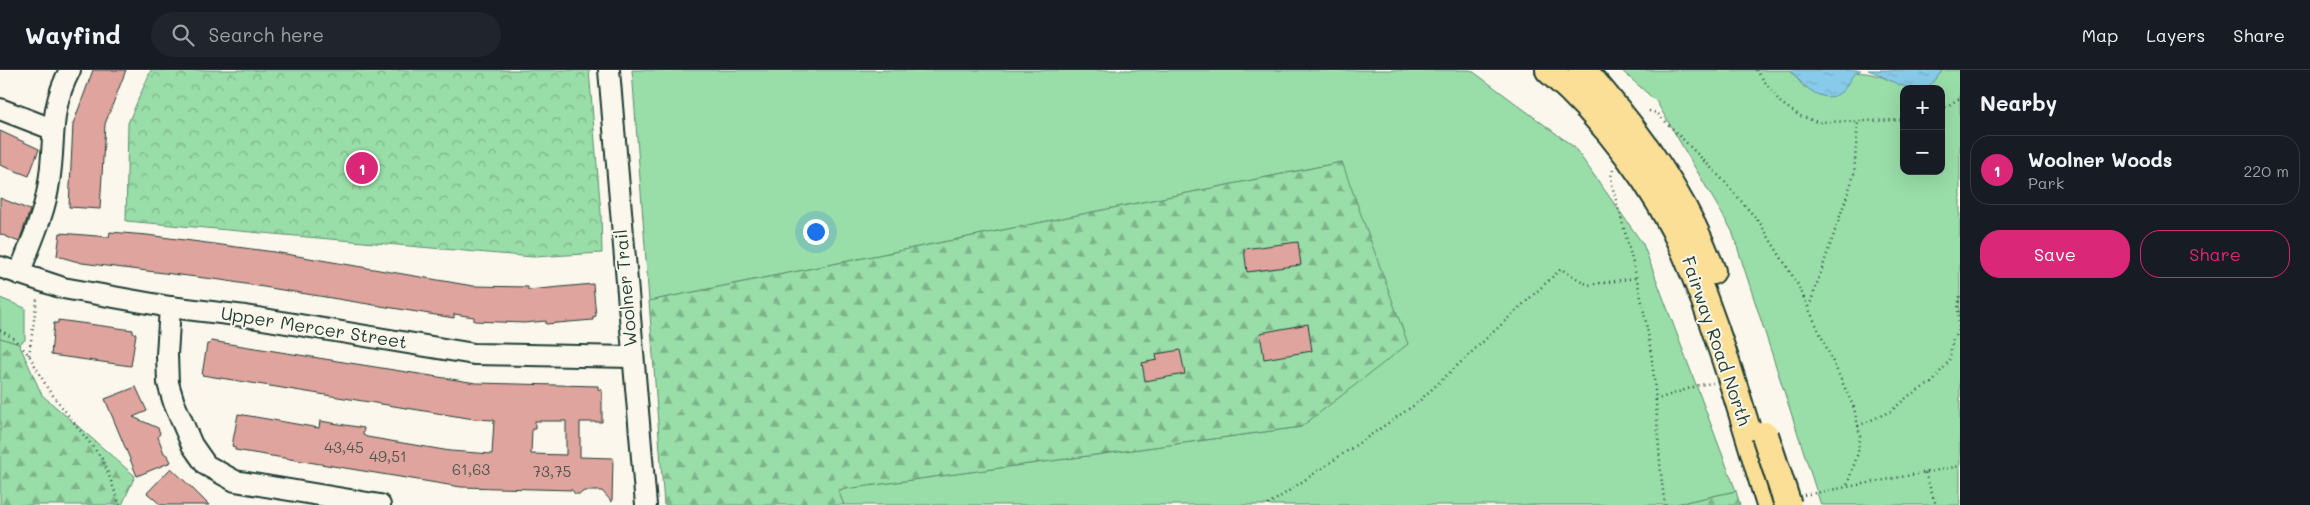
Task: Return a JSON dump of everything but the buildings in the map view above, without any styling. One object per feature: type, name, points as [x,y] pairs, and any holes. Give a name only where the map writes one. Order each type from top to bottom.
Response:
[{"type":"main road","name":"Fairway Road North","points":[[1549,70],[1576,93],[1623,150],[1661,206],[1686,252],[1758,438],[1795,501]]},
{"type":"main road","name":"Fairway Road North","points":[[1582,70],[1636,134],[1679,198],[1702,245],[1728,316],[1758,438],[1770,505]]},
{"type":"street","points":[[19,274],[46,201],[50,181],[52,129],[59,91],[70,70]]},
{"type":"street","name":"Woolner Trail","points":[[609,70],[646,505]]},
{"type":"street","points":[[0,109],[52,129]]},
{"type":"street","name":"Upper Mercer Street","points":[[0,267],[63,288],[170,307],[245,316],[474,354],[632,357]]},
{"type":"street","points":[[170,307],[167,355],[168,383],[174,403],[192,445],[206,465],[235,481],[380,505]]},
{"type":"path","points":[[1756,70],[1781,103],[1800,116],[1817,122],[1900,120]]},
{"type":"path","points":[[1945,107],[1960,98]]},
{"type":"path","points":[[1649,111],[1657,113],[1664,120],[1724,181],[1760,223],[1809,307],[1854,408],[1858,426],[1858,453],[1846,488]]},
{"type":"path","points":[[1809,307],[1854,175],[1858,120]]},
{"type":"path","points":[[1614,166],[1611,178],[1613,189],[1636,278],[1651,353],[1659,467],[1665,505]]},
{"type":"path","points":[[1268,505],[1416,404],[1561,269],[1588,285],[1636,278]]},
{"type":"path","points":[[1858,426],[1891,411],[1911,394],[1932,382],[1940,372],[1948,361],[1953,339],[1959,330],[1958,308],[1960,296]]},
{"type":"path","points":[[30,355],[37,299]]},
{"type":"path","points":[[0,330],[13,338],[30,355],[48,389],[103,460],[120,505]]},
{"type":"path","points":[[1654,400],[1698,385],[1715,383]]},
{"type":"path","points":[[1795,501],[1846,488],[1960,466]]},
{"type":"path","points":[[1925,473],[1936,505]]},
{"type":"green space","points":[[151,70],[589,70],[601,213],[602,253],[533,257],[126,221],[128,123]]},
{"type":"green space","points":[[632,70],[1471,70],[1574,147],[1643,244],[1736,491],[1672,505],[844,505],[837,490],[1301,427],[1342,162],[649,301]]},
{"type":"green space","points":[[1621,70],[1790,70],[1804,87],[1841,92],[1853,73],[1876,75],[1903,85],[1900,85],[1900,175],[1945,175],[1945,85],[1930,85],[1943,70],[1960,70],[1960,505],[1821,505],[1732,231],[1656,101]]},
{"type":"green space","points":[[1342,162],[1408,344],[1301,427],[838,490],[844,505],[664,505],[649,301]]},
{"type":"green space","points":[[0,298],[25,308],[25,340],[19,344],[0,338]]},
{"type":"green space","points":[[0,338],[19,344],[42,395],[135,476],[122,505],[0,505]]},
{"type":"green space","points":[[1736,491],[1740,505],[1672,505]]},
{"type":"water","points":[[1790,70],[1861,70],[1853,75],[1840,93],[1826,97],[1805,86]]},
{"type":"water","points":[[1868,70],[1943,70],[1930,85],[1901,85]]},
{"type":"place","name":"Woolner Woods","points":[[362,168]]}]
